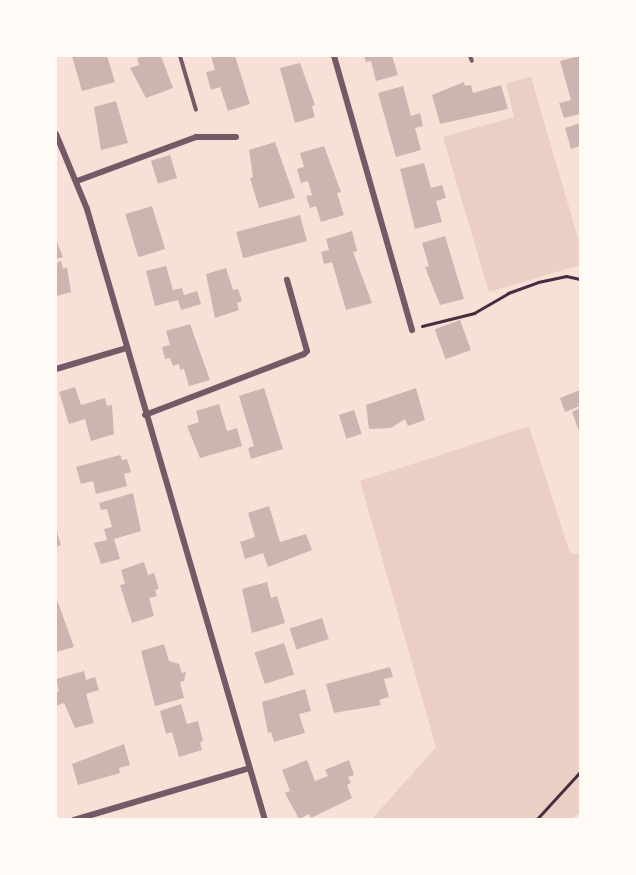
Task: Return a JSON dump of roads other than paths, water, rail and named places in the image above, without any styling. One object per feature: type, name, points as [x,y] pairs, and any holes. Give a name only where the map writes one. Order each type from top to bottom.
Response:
[{"type":"street","points":[[334,56],[412,330]]},
{"type":"street","points":[[56,134],[77,181],[265,819]]},
{"type":"street","points":[[77,181],[195,137],[236,137]]},
{"type":"street","points":[[145,415],[304,354],[307,351],[287,280]]},
{"type":"street","points":[[56,369],[127,348]]},
{"type":"street","points":[[74,819],[249,768]]},
{"type":"lane","points":[[180,56],[196,110]]},
{"type":"lane","points":[[470,56],[472,62]]}]
